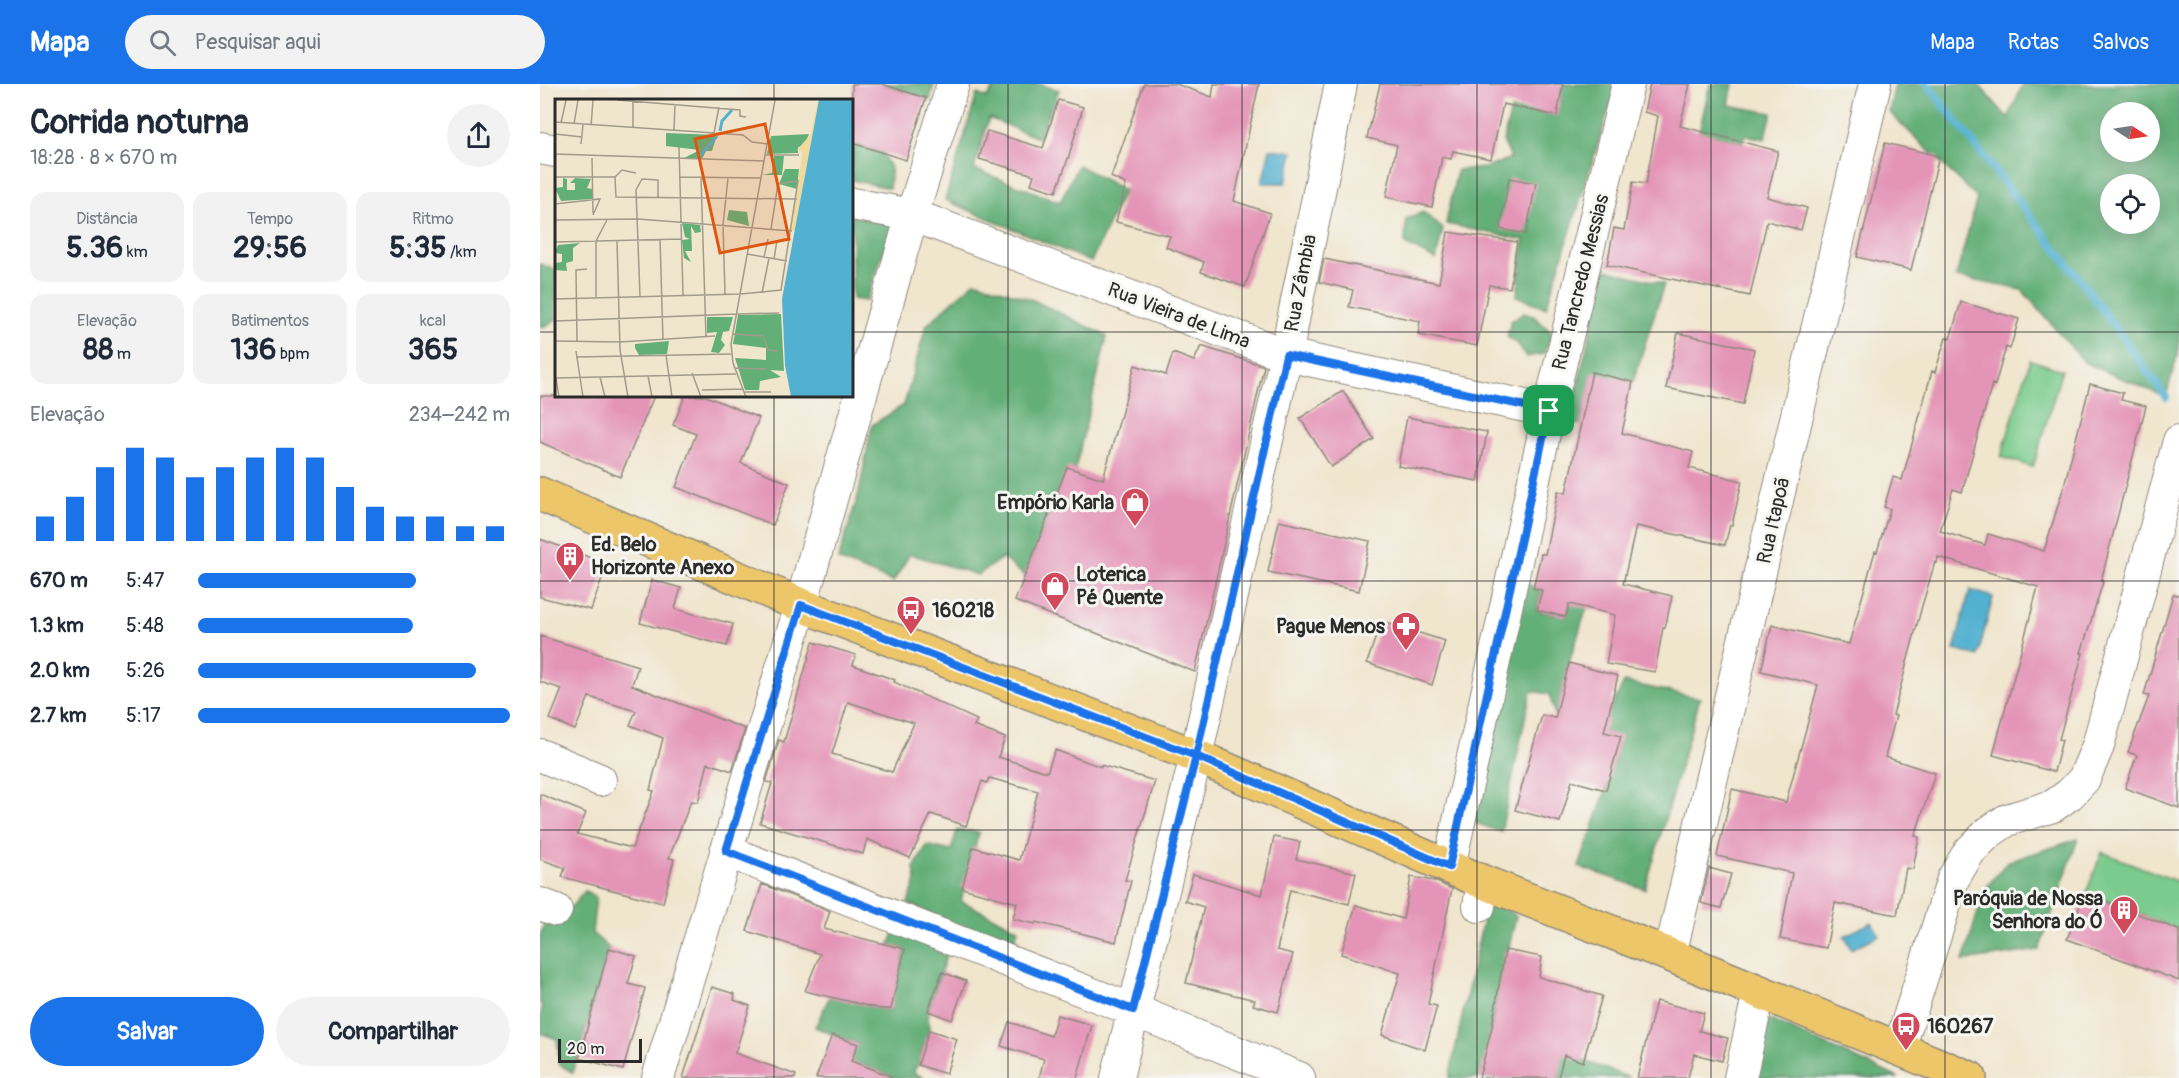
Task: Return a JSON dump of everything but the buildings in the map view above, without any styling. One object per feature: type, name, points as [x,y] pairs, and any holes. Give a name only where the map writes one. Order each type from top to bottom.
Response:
[{"type":"main road","points":[[540,494],[801,605],[1196,756],[1449,867],[1481,894],[1670,956],[1970,1078]]},
{"type":"street","points":[[658,1078],[801,605],[912,215],[953,84]]},
{"type":"street","name":"Rua Zâmbia","points":[[1117,1078],[1196,756],[1286,355],[1341,84]]},
{"type":"street","name":"Rua Tancredo Messias","points":[[1449,867],[1549,411],[1628,84]]},
{"type":"street","name":"Rua Itapoã","points":[[1670,956],[1875,84]]},
{"type":"street","points":[[540,148],[555,151]]},
{"type":"street","name":"Rua Vieira de Lima","points":[[854,204],[912,215],[1286,355],[1549,411]]},
{"type":"street","points":[[1899,1049],[1953,879],[1969,852],[1988,833],[2007,820],[2053,806],[2070,794],[2084,779],[2098,746],[2179,441]]},
{"type":"street","points":[[540,755],[600,780]]},
{"type":"street","points":[[726,851],[1133,1010],[1299,1078]]},
{"type":"street","points":[[1740,1078],[1759,992]]},
{"type":"green space","points":[[882,84],[934,84],[930,100]]},
{"type":"green space","points":[[996,84],[1038,84],[1059,90],[1038,138],[989,118],[974,169],[1060,202],[1078,165],[1124,190],[1091,262],[945,200],[977,94],[987,98]]},
{"type":"green space","points":[[1563,84],[1617,84],[1546,308],[1517,296],[1524,240],[1446,224],[1457,170],[1485,168],[1511,158],[1503,141],[1511,110],[1556,115]]},
{"type":"green space","points":[[1710,84],[1733,84],[1729,105],[1772,113],[1765,139],[1745,135],[1742,142],[1699,132]]},
{"type":"green space","points":[[1895,84],[1978,84],[2008,118],[2023,84],[2179,84],[2179,349],[2166,397],[2085,363],[2022,290],[1956,277],[1977,198],[1889,112]]},
{"type":"green space","points":[[854,141],[857,145],[881,152],[891,169],[889,188],[854,180]]},
{"type":"green space","points":[[1423,212],[1443,229],[1436,260],[1405,244],[1406,219]]},
{"type":"green space","points":[[854,216],[893,225],[866,301],[854,299]]},
{"type":"green space","points":[[540,264],[555,270],[555,321],[544,327],[540,326]]},
{"type":"green space","points":[[1605,269],[1664,284],[1633,382],[1592,373],[1581,425],[1569,422]]},
{"type":"green space","points":[[975,281],[1033,300],[1107,336],[1075,470],[1067,468],[1025,576],[1002,558],[978,575],[910,554],[893,582],[838,560],[859,492],[872,425],[904,405],[926,326]]},
{"type":"green space","points":[[1524,313],[1534,316],[1553,334],[1543,354],[1526,357],[1518,344],[1507,337],[1511,321]]},
{"type":"green space","points":[[2030,360],[2062,370],[2033,467],[2001,457]]},
{"type":"green space","points":[[1524,579],[1533,588],[1542,590],[1537,610],[1566,617],[1571,596],[1589,601],[1569,663],[1560,701],[1609,713],[1624,682],[1700,698],[1645,889],[1579,867],[1606,790],[1620,737],[1556,718],[1549,694],[1531,691],[1501,832],[1470,821]]},
{"type":"green space","points":[[957,830],[979,832],[961,901],[1018,929],[1012,953],[908,903],[916,881],[914,868],[927,845],[951,851]]},
{"type":"green space","points":[[2078,839],[2039,950],[1963,961],[1985,889],[2007,862]]},
{"type":"green space","points":[[2102,852],[2179,882],[2179,930],[2086,893]]},
{"type":"green space","points":[[585,891],[596,897],[592,933],[609,948],[573,1073],[559,1064],[557,1039],[540,1033],[542,1005],[540,1003],[540,936],[545,921],[572,906]]},
{"type":"green space","points":[[1488,896],[1516,916],[1491,1026],[1630,1078],[1449,1078]]},
{"type":"green space","points":[[897,927],[949,947],[928,1011],[929,1030],[918,1065],[913,1072],[924,1078],[889,1078],[889,1075],[851,1061],[857,1044],[815,1027],[830,996],[890,1011],[905,949],[889,945]]},
{"type":"green space","points":[[1768,1019],[1899,1078],[1756,1078]]},
{"type":"water","points":[[1270,149],[1293,152],[1286,183],[1262,183]]},
{"type":"water","points":[[1970,590],[1993,597],[1978,656],[1954,650]]},
{"type":"water","points":[[1872,922],[1879,935],[1851,949],[1844,936]]},
{"type":"waterway","points":[[1927,84],[2084,285],[2166,397]]},
{"type":"place","name":"Empório Karla","points":[[1135,528]]},
{"type":"place","name":"Ed. Belo Horizonte Anexo","points":[[570,582]]},
{"type":"place","name":"Loterica Pé Quente","points":[[1055,612]]},
{"type":"place","name":"160218","points":[[911,636]]},
{"type":"place","name":"Pague Menos","points":[[1406,652]]},
{"type":"place","name":"Paróquia de Nossa Senhora do Ó","points":[[2124,936]]},
{"type":"place","name":"160267","points":[[1906,1052]]},
{"type":"route","points":[[1549,411],[1286,355],[1196,756],[801,605],[726,851],[1133,1010],[1196,756],[1449,867],[1549,411]]}]
